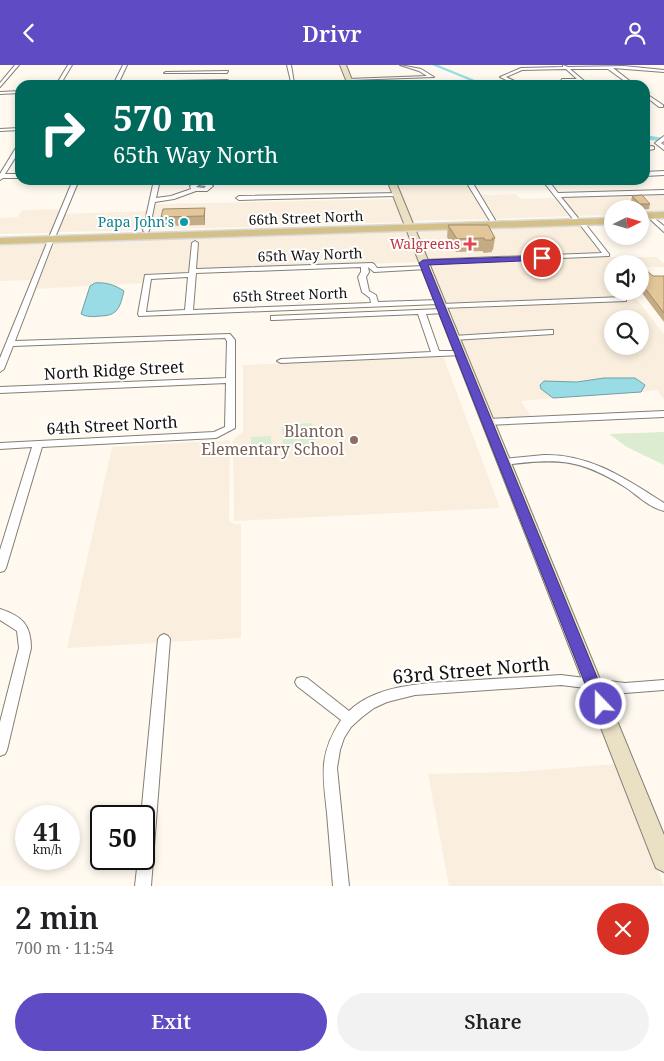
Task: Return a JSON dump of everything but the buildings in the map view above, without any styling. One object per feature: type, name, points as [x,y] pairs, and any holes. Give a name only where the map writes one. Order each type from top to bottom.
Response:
[{"type":"main road","points":[[343,65],[349,80]]},
{"type":"main road","points":[[393,185],[664,861]]},
{"type":"main road","points":[[649,216],[664,215]]},
{"type":"main road","name":"66th Street North","points":[[230,231],[279,232],[492,221],[604,219]]},
{"type":"main road","points":[[649,220],[664,219]]},
{"type":"main road","name":"66th Street North","points":[[230,231],[263,230],[267,227],[520,224],[578,220]]},
{"type":"main road","points":[[279,232],[280,230],[302,229],[310,226]]},
{"type":"main road","points":[[0,241],[52,237],[230,231]]},
{"type":"main road","points":[[0,236],[62,237],[120,232],[151,234]]},
{"type":"street","points":[[0,86],[17,65]]},
{"type":"street","points":[[61,80],[70,65]]},
{"type":"street","points":[[117,80],[125,65]]},
{"type":"street","points":[[163,80],[167,65]]},
{"type":"street","points":[[289,65],[293,80]]},
{"type":"street","points":[[390,80],[429,78],[432,76],[420,70],[402,65]]},
{"type":"street","points":[[564,66],[580,80]]},
{"type":"street","points":[[509,80],[502,77],[516,69],[564,66],[650,67],[664,71]]},
{"type":"street","points":[[608,67],[626,80]]},
{"type":"street","points":[[166,73],[227,72]]},
{"type":"street","points":[[0,77],[7,77]]},
{"type":"street","points":[[562,80],[580,80]]},
{"type":"street","points":[[0,93],[15,92]]},
{"type":"street","points":[[650,98],[662,106]]},
{"type":"street","points":[[653,106],[662,106]]},
{"type":"street","points":[[0,130],[15,129]]},
{"type":"street","points":[[662,139],[658,143],[664,148]]},
{"type":"street","points":[[0,177],[15,154]]},
{"type":"street","points":[[650,174],[664,173]]},
{"type":"street","points":[[0,177],[15,176]]},
{"type":"street","points":[[0,369],[74,185]]},
{"type":"street","points":[[151,234],[152,200],[156,185]]},
{"type":"street","points":[[471,185],[492,221]]},
{"type":"street","points":[[549,185],[578,220]]},
{"type":"street","points":[[152,200],[172,198],[195,189]]},
{"type":"street","points":[[557,195],[664,192]]},
{"type":"street","points":[[239,198],[396,194]]},
{"type":"street","name":"65th Way North","points":[[142,314],[148,277],[193,273],[372,265],[374,270],[424,265],[608,255],[578,220]]},
{"type":"street","points":[[654,220],[664,230]]},
{"type":"street","points":[[189,311],[195,243]]},
{"type":"street","points":[[364,266],[365,272],[362,277],[366,292],[373,297],[375,304]]},
{"type":"street","points":[[274,318],[422,312],[441,306],[604,300]]},
{"type":"street","name":"65th Street North","points":[[142,314],[375,304],[441,306]]},
{"type":"street","points":[[422,312],[436,354]]},
{"type":"street","points":[[453,338],[550,332]]},
{"type":"street","points":[[10,344],[222,335],[227,336],[231,340],[230,380]]},
{"type":"street","points":[[281,361],[459,353]]},
{"type":"street","name":"North Ridge Street","points":[[0,390],[230,380]]},
{"type":"street","name":"64th Street North","points":[[0,446],[216,435],[230,428],[230,380]]},
{"type":"street","points":[[487,423],[664,415]]},
{"type":"street","points":[[0,568],[38,444]]},
{"type":"street","points":[[503,461],[555,458],[584,463],[598,468],[664,508]]},
{"type":"street","points":[[0,614],[21,626],[25,631],[25,648],[0,750]]},
{"type":"street","points":[[143,886],[164,639]]},
{"type":"street","name":"63rd Street North","points":[[341,886],[330,768],[335,740],[349,719],[370,702],[392,694],[415,690],[561,680],[625,689],[664,685]]},
{"type":"street","points":[[302,682],[349,719]]},
{"type":"shaded area","points":[[396,185],[468,185],[488,219],[410,221]]},
{"type":"shaded area","points":[[516,194],[521,199],[556,198],[571,216],[495,219],[480,195]]},
{"type":"shaded area","points":[[664,194],[664,213],[649,214],[649,200],[604,200],[604,215],[577,216],[563,198]]},
{"type":"shaded area","points":[[392,195],[403,222],[150,230],[156,204],[392,199]]},
{"type":"shaded area","points":[[61,209],[51,233],[0,234],[0,218],[18,217],[22,210]]},
{"type":"shaded area","points":[[148,211],[143,230],[58,232],[65,214]]},
{"type":"shaded area","points":[[579,225],[603,254],[426,261],[414,231]]},
{"type":"shaded area","points":[[407,231],[421,266],[418,262],[197,270],[199,242],[192,241],[189,272],[149,273],[144,276],[143,283],[110,285],[102,283],[90,286],[36,289],[53,243]]},
{"type":"shaded area","points":[[46,243],[31,280],[0,281],[0,245]]},
{"type":"shaded area","points":[[604,257],[604,298],[444,305],[427,264]]},
{"type":"shaded area","points":[[649,257],[657,257],[664,264],[664,267],[649,267]]},
{"type":"shaded area","points":[[637,300],[645,310],[604,310],[604,355],[649,355],[649,315],[664,334],[664,400],[657,390],[641,392],[644,388],[635,378],[604,378],[577,382],[553,381],[541,389],[553,398],[521,401],[532,418],[491,420],[458,339],[555,333],[553,330],[457,336],[445,308]]},
{"type":"shaded area","name":"Blanton Elementary School","points":[[443,356],[500,508],[234,521],[233,442],[234,438],[243,432],[243,365]]},
{"type":"shaded area","points":[[230,440],[229,521],[234,524],[241,524],[241,638],[170,642],[170,635],[157,635],[157,643],[67,648],[112,447]]},
{"type":"shaded area","points":[[617,764],[664,886],[449,886],[428,774],[514,772]]},
{"type":"green space","points":[[312,423],[315,446],[283,448],[282,425]]},
{"type":"green space","points":[[664,432],[664,465],[627,447],[609,434]]},
{"type":"green space","points":[[271,436],[272,448],[251,449],[251,437]]},
{"type":"water","points":[[95,283],[110,284],[124,291],[119,306],[111,314],[95,317],[81,314],[90,286]]},
{"type":"water","points":[[604,378],[635,378],[645,385],[641,392],[553,398],[541,389],[540,385],[544,381],[577,382]]},
{"type":"waterway","points":[[434,65],[472,80]]},
{"type":"waterway","points":[[650,138],[664,140]]},
{"type":"place","name":"Papa John's","points":[[184,222]]},
{"type":"place","name":"Walgreens","points":[[470,244]]},
{"type":"place","name":"Blanton Elementary School","points":[[354,440]]},
{"type":"route","points":[[542,258],[423,263],[601,704]]}]
